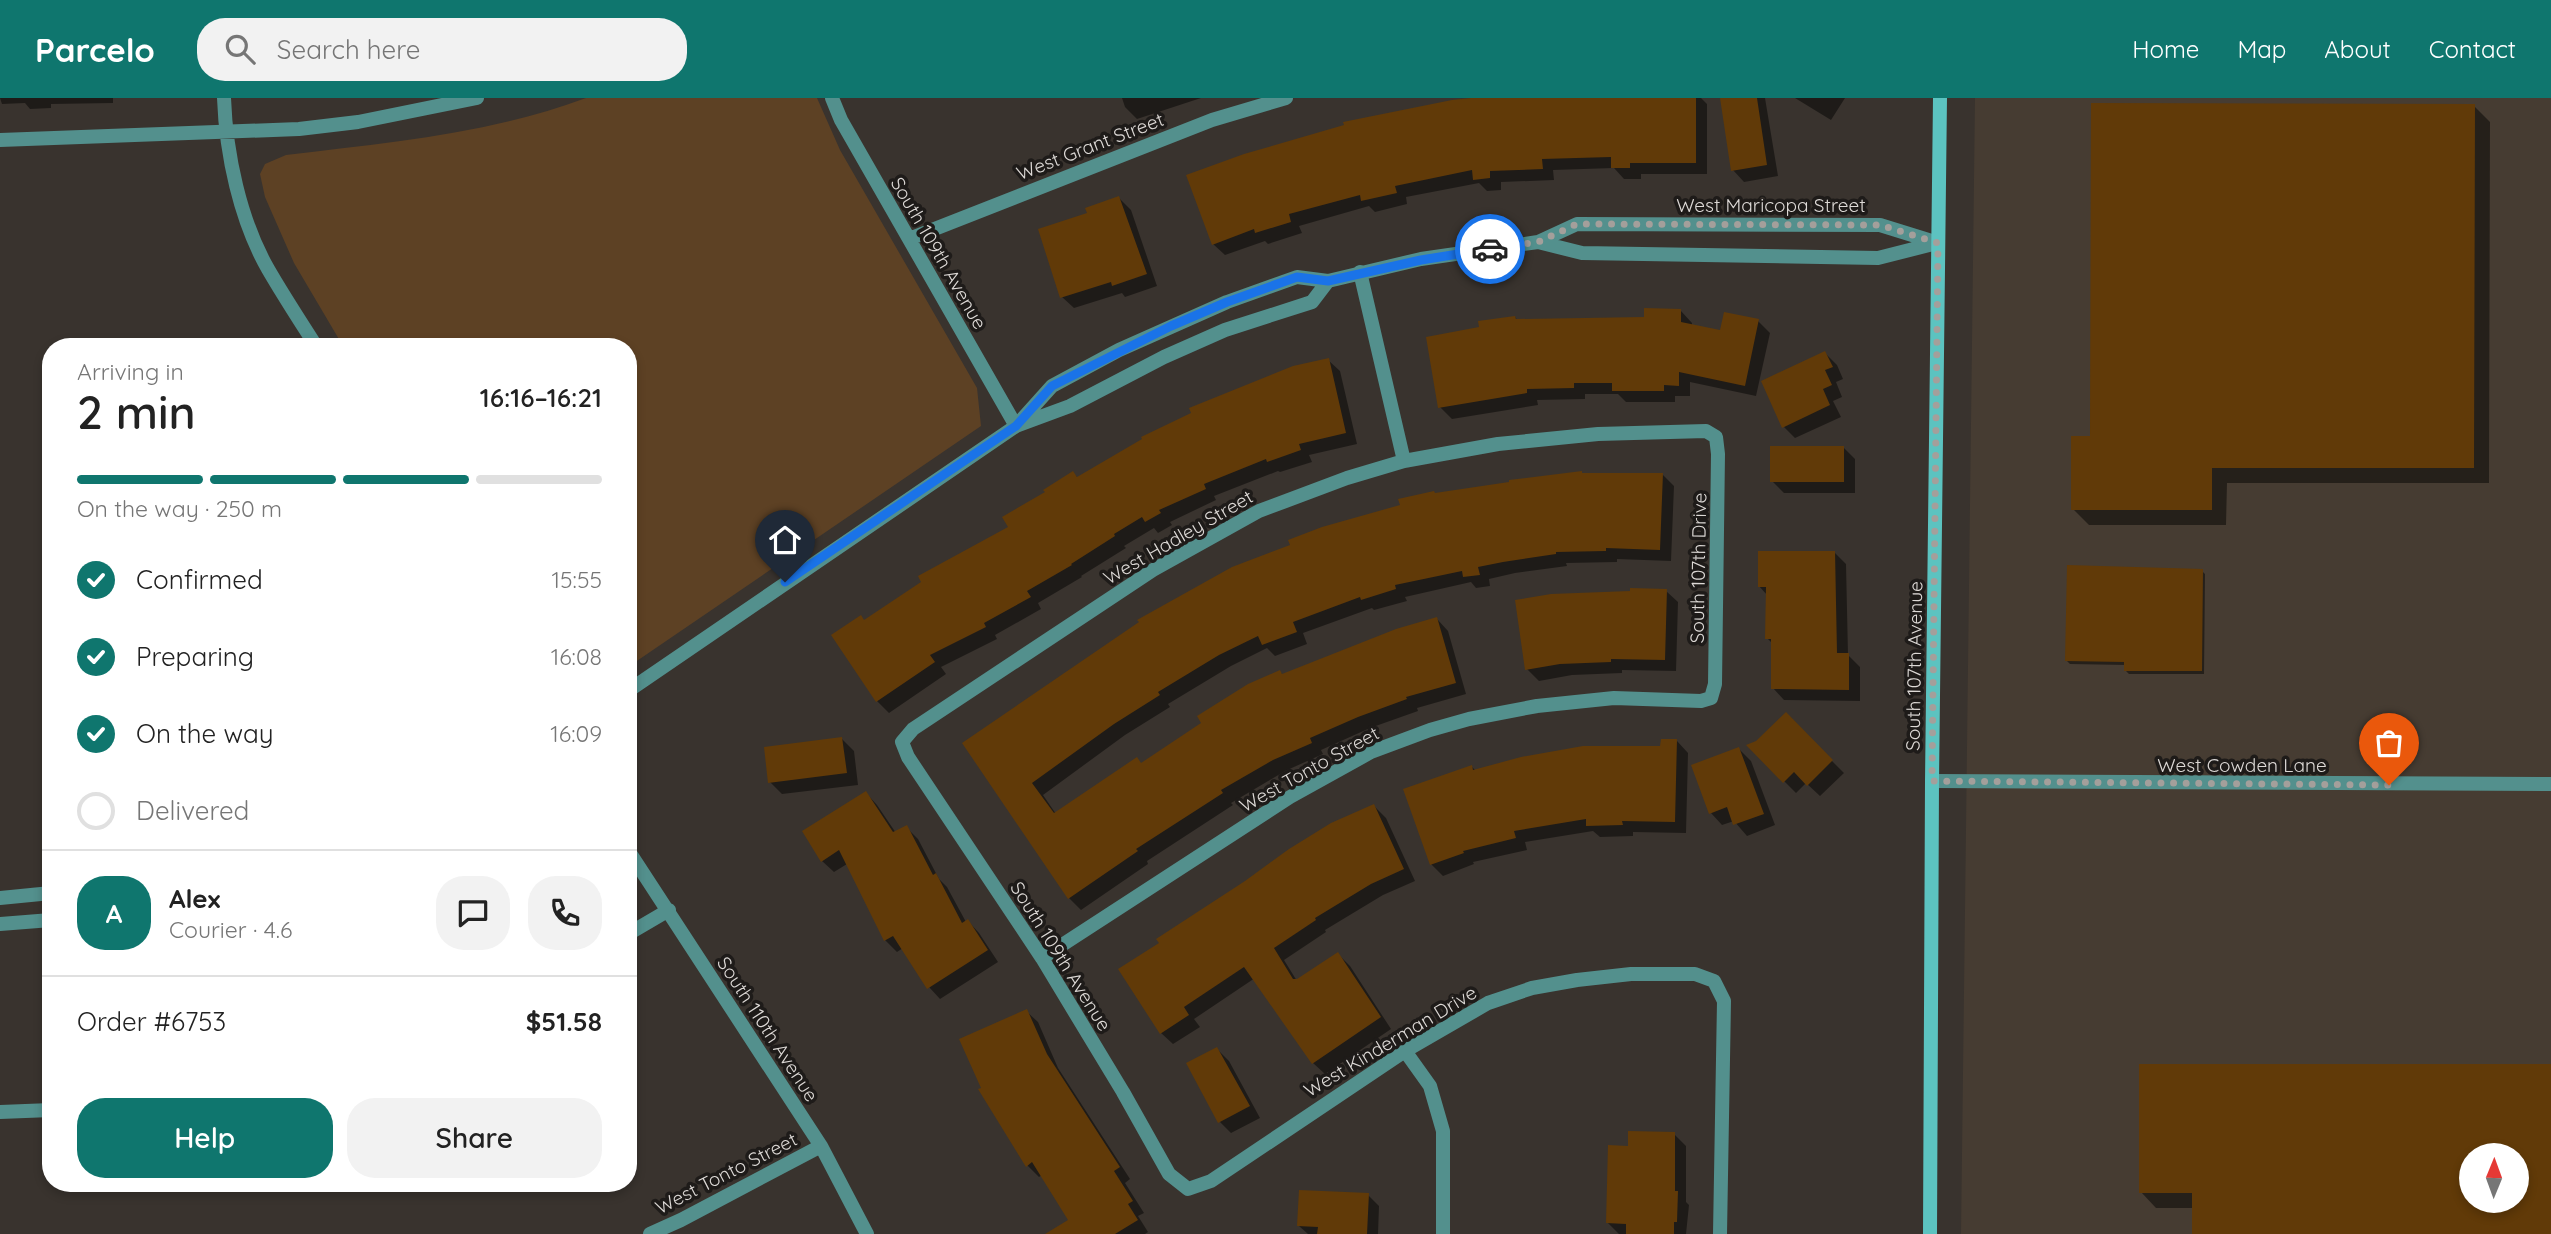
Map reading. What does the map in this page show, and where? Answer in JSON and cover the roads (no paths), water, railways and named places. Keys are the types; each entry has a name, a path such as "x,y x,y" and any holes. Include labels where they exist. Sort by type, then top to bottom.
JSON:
{"main road":[{"name":"South 107th Avenue","path":"1930,1234 1940,98"}],"street":[{"path":"224,98 225,132 233,175 250,229 266,267 311,338"},
{"path":"0,140 299,129 358,122 477,98"},
{"name":"South 109th Avenue","path":"832,98 841,120 1016,426"},
{"name":"West Grant Street","path":"909,239 1212,120 1286,98"},
{"name":"West Maricopa Street","path":"1016,426 1052,386 1171,326 1297,277 1328,281 1421,260 1538,242 1577,224 1880,225 1938,243"},
{"name":"West Maricopa Street","path":"1538,242 1583,253 1878,258 1938,243"},
{"path":"1360,272 1404,461"},
{"name":"West Maricopa Street","path":"637,685 1016,426 1070,406 1164,357 1225,330 1312,302 1328,281"},
{"name":"West Hadley Street","path":"902,742 912,729 1153,570 1259,511 1347,478 1404,461 1498,444 1598,433 1706,431 1716,437"},
{"name":"South 107th Drive","path":"1711,698 1715,684 1716,437"},
{"name":"West Tonto Street","path":"1042,958 1290,797 1371,752 1469,719 1537,706 1614,698 1700,701 1711,698"},
{"name":"South 109th Avenue","path":"902,742 908,757 1042,958 1169,1174 1188,1189"},
{"name":"West Cowden Lane","path":"1932,781 2551,784"},
{"name":"South 110th Avenue","path":"637,863 821,1146 867,1234"},
{"path":"0,898 42,894"},
{"path":"637,929 669,910"},
{"path":"0,924 42,921"},
{"name":"West Kinderman Drive","path":"1188,1189 1212,1181 1405,1051 1488,1003 1532,988 1577,980 1631,974 1695,974 1714,981 1724,1001 1720,1234"},
{"path":"1405,1051 1430,1086 1443,1131 1443,1234"},
{"path":"0,1112 42,1110"},
{"name":"West Tonto Street","path":"650,1234 821,1146"}]}
